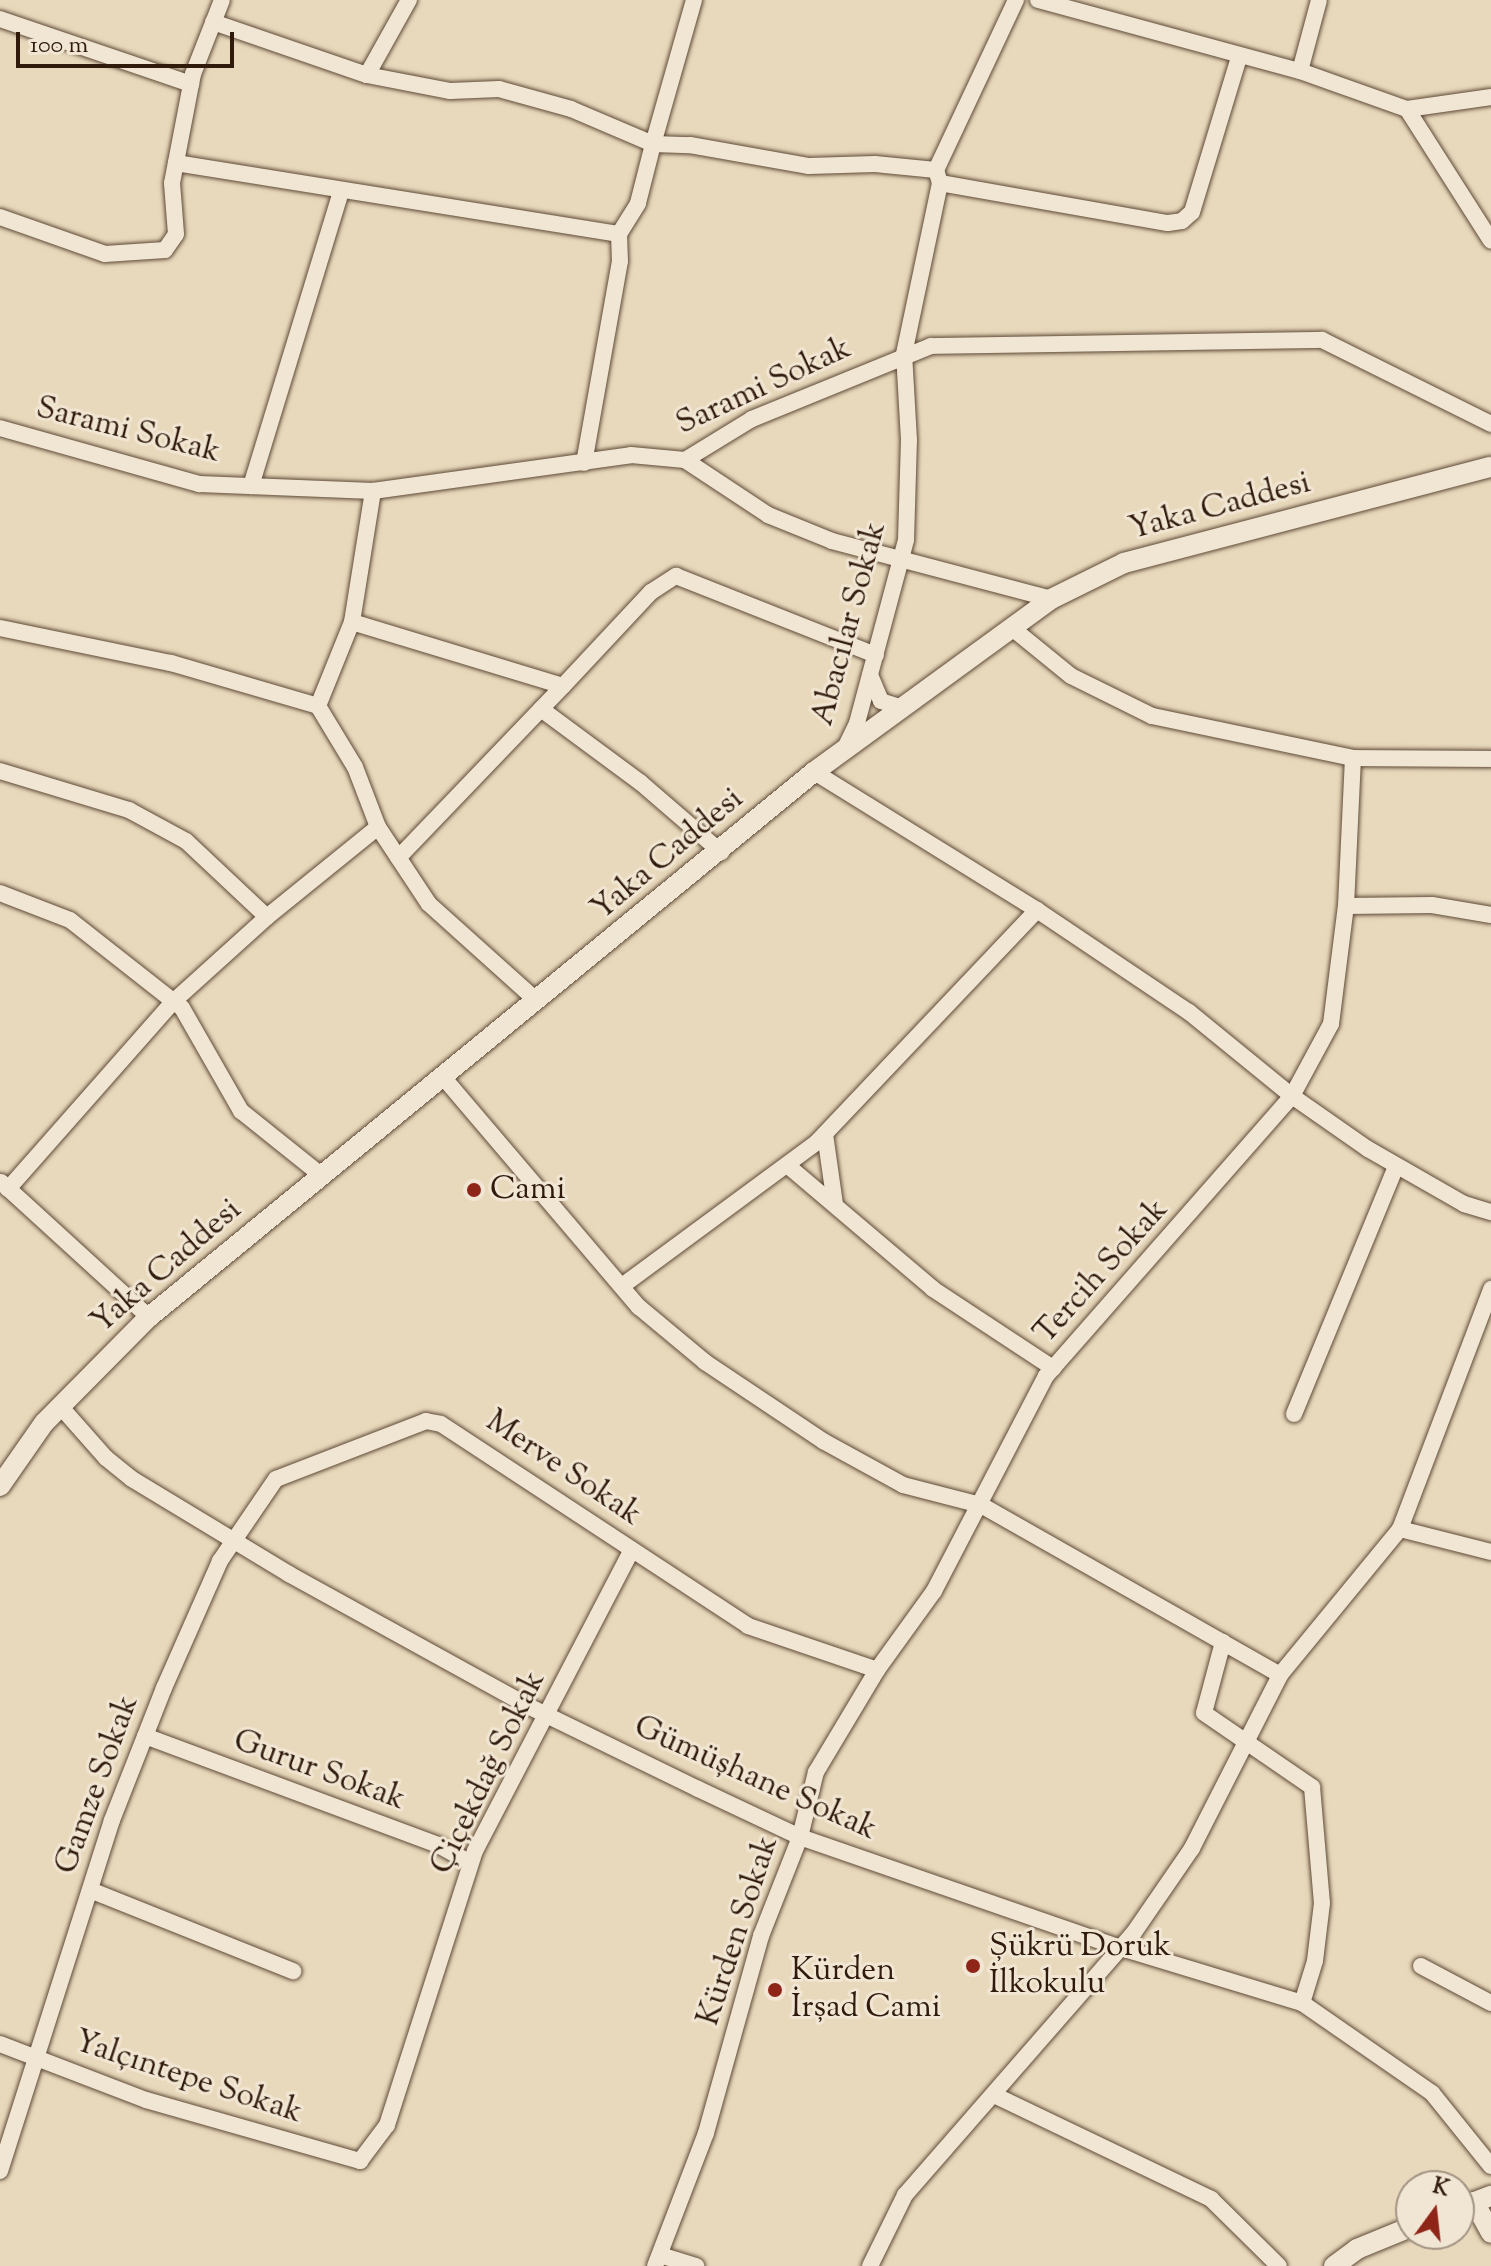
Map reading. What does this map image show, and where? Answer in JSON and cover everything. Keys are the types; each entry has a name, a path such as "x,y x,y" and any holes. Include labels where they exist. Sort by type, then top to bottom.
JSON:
{"street":[{"path":"0,217 105,254 165,250 176,234 172,183 191,84 222,0"},
{"path":"367,75 409,0"},
{"path":"584,463 620,261 619,234 638,203 694,0"},
{"name":"Abacılar Sokak","path":"840,756 857,723 900,561 909,505 904,354 938,177 1016,0"},
{"path":"1038,0 1239,57 1300,71 1407,109 1491,97"},
{"path":"1300,71 1319,0"},
{"path":"0,19 191,84"},
{"path":"213,22 367,75 450,91 499,89 571,109 653,144 690,145 809,166 938,177 1168,223 1182,221 1192,212 1239,57"},
{"path":"1407,109 1491,241"},
{"path":"176,163 341,192 619,234"},
{"path":"251,486 341,192"},
{"name":"Sarami Sokak","path":"0,428 199,484 373,491 631,455 685,460 752,419 904,354 931,346 1322,340 1491,424"},
{"path":"685,460 768,515 900,561 1051,599"},
{"name":"Yaka Caddesi","path":"0,1486 60,1406 149,1317 721,852 814,772 840,756 1051,599 1124,563 1491,467"},
{"path":"318,706 352,622 373,491"},
{"path":"398,858 651,592 676,576 876,655"},
{"path":"352,622 563,686"},
{"path":"0,628 171,663 318,706 355,767 378,827 429,904 537,1001"},
{"path":"1012,628 1071,676 1152,716 1353,758 1491,759"},
{"path":"870,675 881,701 903,708"},
{"path":"541,709 641,783 721,852"},
{"name":"Tercih Sokak","path":"981,1505 1053,1368 1292,1096 1331,1024 1346,906 1353,758"},
{"path":"0,771 129,810 186,841 267,917"},
{"path":"814,772 1037,910 1189,1012 1292,1096 1396,1167 1464,1204 1491,1212"},
{"path":"149,1317 4,1185 174,1001 267,917 378,827"},
{"path":"0,893 70,920 174,1001 241,1111 322,1176"},
{"path":"1346,906 1432,905 1491,915"},
{"path":"622,1286 825,1134 1037,910"},
{"path":"443,1077 639,1307 705,1362 823,1441 903,1485 981,1505 1280,1675"},
{"path":"825,1134 835,1204"},
{"path":"787,1165 933,1289 1053,1368"},
{"path":"1294,1414 1396,1167"},
{"path":"870,2266 905,2195 1121,1948 1192,1848 1280,1675 1400,1529 1491,1289"},
{"name":"Gümüşhane Sokak","path":"60,1406 106,1458 132,1479 380,1628 547,1715 800,1837 1121,1948 1302,2003 1432,2093 1491,2166"},
{"name":"Merve Sokak","path":"233,1539 276,1479 426,1421 461,1435 748,1626 877,1670"},
{"name":"Kürden Sokak","path":"658,2260 706,2133 761,1936 800,1837 816,1772 877,1670 934,1591 981,1505"},
{"path":"1400,1529 1491,1552"},
{"name":"Gamze Sokak","path":"0,2171 90,1890 145,1736 233,1539"},
{"name":"Çiçekdağ Sokak","path":"360,2161 387,2125 471,1863 632,1550"},
{"path":"1223,1642 1204,1713 1312,1787 1322,1903 1315,1961 1302,2003"},
{"name":"Gurur Sokak","path":"145,1736 440,1846 471,1863"},
{"path":"90,1890 293,1971"},
{"path":"1421,1966 1488,1996"},
{"name":"Yalçıntepe Sokak","path":"0,2044 146,2100 360,2161"},
{"path":"994,2095 1211,2199 1279,2266"},
{"path":"1475,2202 1491,2233"},
{"path":"1334,2266 1357,2249 1395,2234"},
{"path":"658,2260 696,2266"}],"place":[{"name":"Cami","path":"474,1190"},
{"name":"Şükrü Doruk İlkokulu","path":"973,1966"},
{"name":"Kürden İrşad Cami","path":"775,1990"}]}
